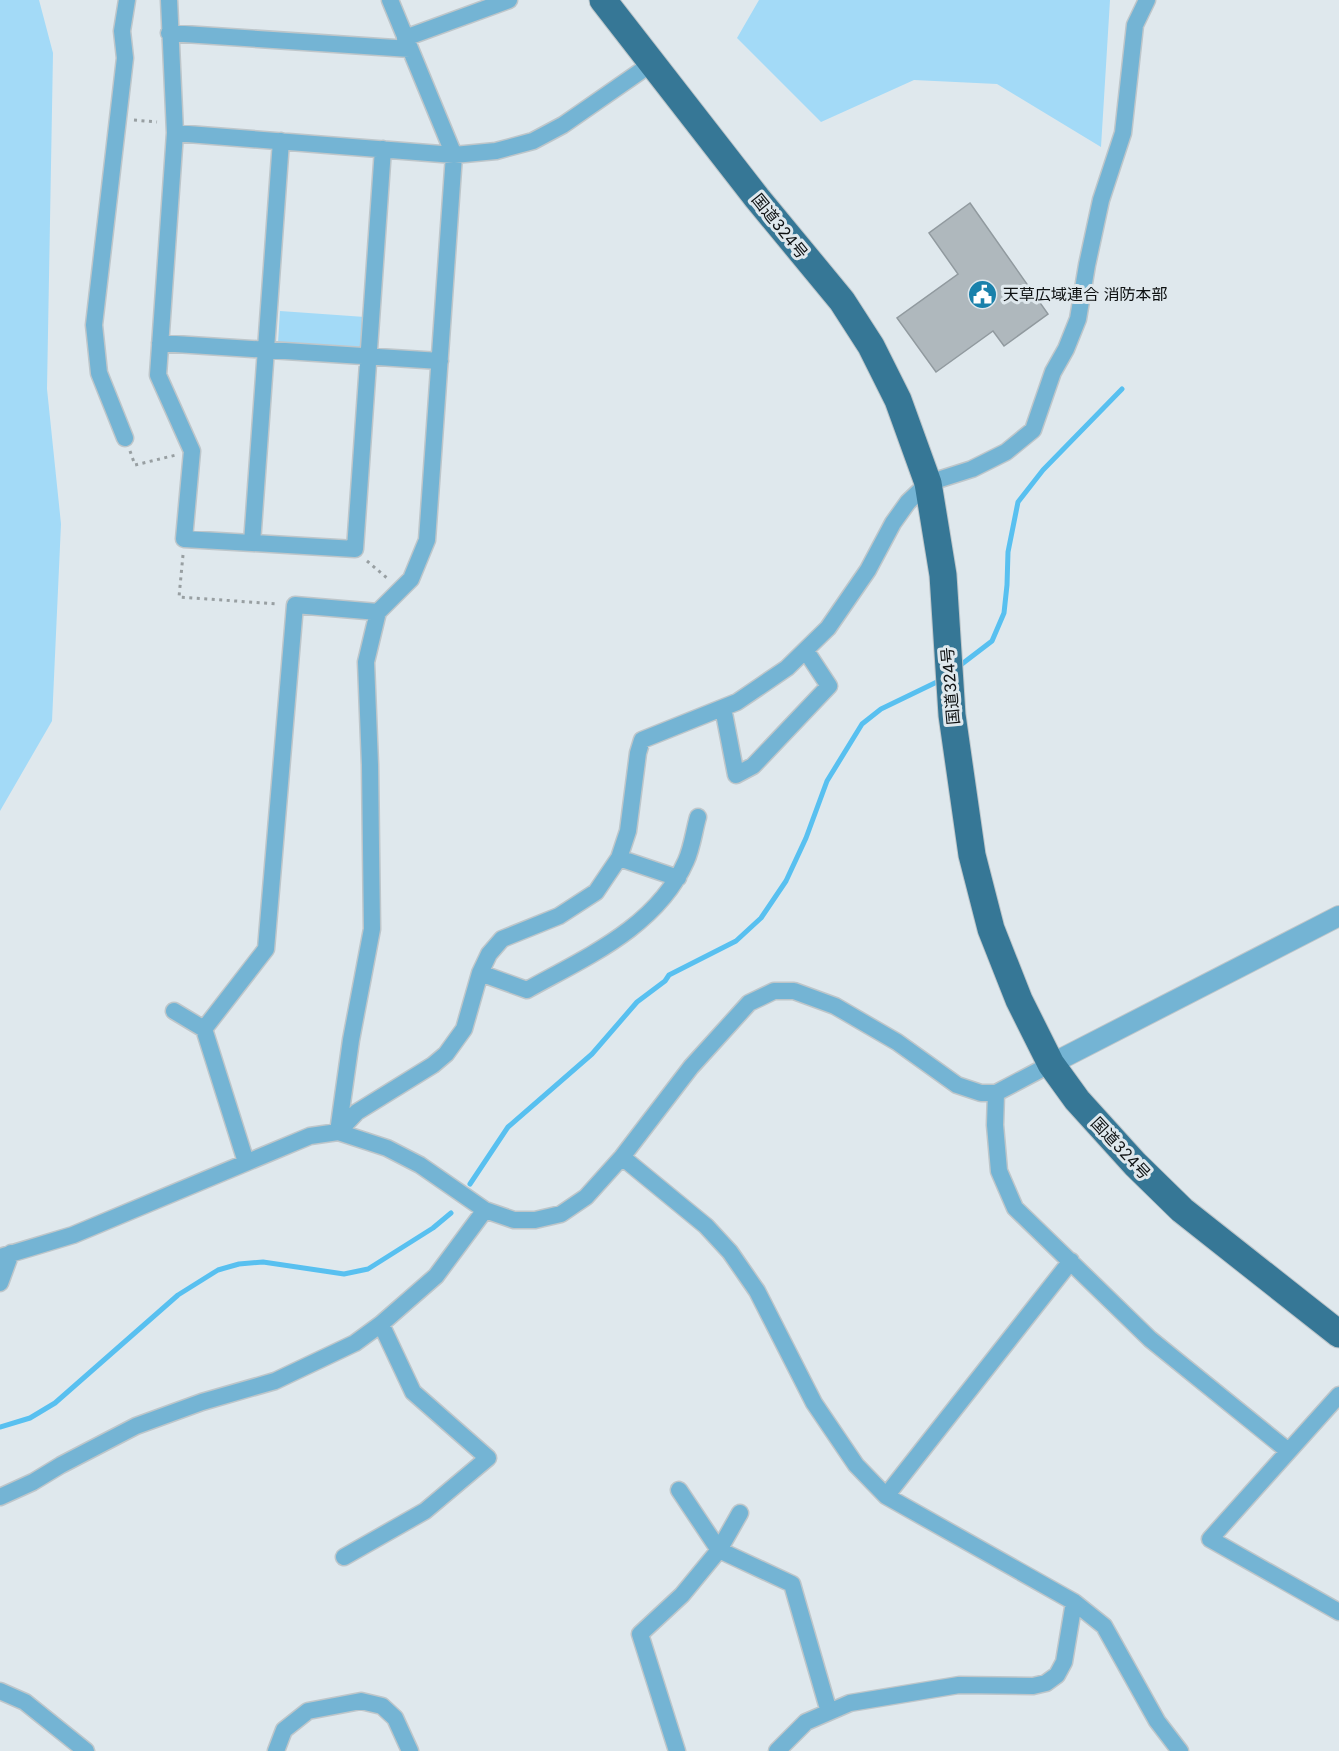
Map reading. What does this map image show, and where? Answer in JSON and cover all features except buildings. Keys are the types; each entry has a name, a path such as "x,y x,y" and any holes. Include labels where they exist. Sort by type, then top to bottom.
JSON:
{"highway":[{"name":"国道324号","path":"603,0 651,64 848,310 871,346 898,400 928,483 943,575 952,715 972,855 991,929 1018,1000 1051,1065 1077,1100 1135,1164 1182,1210 1339,1334"}],"street":[{"path":"125,438 99,373 94,325 125,58 122,31 127,0"},
{"path":"169,0 174,128 158,375 192,451 184,539 355,549 383,149"},
{"path":"338,1132 351,1040 372,929 366,662 378,612 411,579 427,540 454,155 390,0"},
{"path":"169,33 408,43 509,0"},
{"path":"338,1132 357,1112 433,1065 446,1054 464,1029 480,973 489,954 502,939 559,916 596,892 619,858 628,831 638,753 642,740 737,702 787,668 828,628 868,570 893,523 908,502 928,483 972,469 1006,452 1033,430 1053,372 1066,349 1078,319 1101,200 1123,133 1136,25 1147,0"},
{"path":"174,128 281,141 454,155 496,151 533,141 563,125 651,64"},
{"path":"252,543 281,141"},
{"path":"160,343 440,361"},
{"path":"204,1029 266,948 295,605 378,612"},
{"path":"723,708 736,775 753,766 829,686 806,651"},
{"path":"480,973 527,990 621,937 650,914 678,878 687,859 698,817"},
{"path":"619,858 678,878"},
{"path":"0,1283 6,1255 73,1235 310,1136 338,1132 387,1148 420,1165 485,1210 514,1220 535,1220 561,1214 586,1197 622,1157 691,1066 749,1003 774,991 794,991 835,1006 897,1042 957,1085 981,1093 996,1093 1339,916"},
{"path":"174,1011 204,1029 246,1162"},
{"path":"996,1093 995,1125 999,1171 1015,1208 1150,1339 1287,1450"},
{"path":"622,1157 706,1226 730,1252 757,1291 814,1403 856,1465 886,1496 1074,1602 1104,1626 1157,1721 1180,1751"},
{"path":"0,1497 33,1482 136,1426 202,1402 275,1381 356,1343 436,1276 485,1210"},
{"path":"886,1496 1071,1261"},
{"path":"344,1557 425,1511 488,1458 413,1392 381,1324"},
{"path":"1339,1395 1287,1450 1210,1539 1339,1612"},
{"path":"679,1490 719,1550 792,1584 829,1712"},
{"path":"677,1751 640,1635 682,1595 719,1550 740,1514"},
{"path":"777,1751 806,1722 850,1703 959,1685 1033,1686 1046,1683 1057,1675 1064,1662 1074,1602"},
{"path":"0,1691 25,1702 86,1751"},
{"path":"276,1751 284,1730 308,1711 361,1701 382,1706 395,1718 410,1751"}],"path":[{"path":"117,119 174,128"},
{"path":"135,465 192,451"},
{"path":"184,539 179,597 295,605"},
{"path":"355,549 400,590"}],"shaded area":[{"path":"0,0 39,0 53,53 47,389 61,524 52,721 0,811"},
{"path":"759,0 1110,0 1101,147 997,84 914,80 821,122 737,38"},
{"path":"280,311 365,317 363,349 278,343"}],"waterway":[{"path":"958,667 992,641 1004,613 1008,552 1018,502 1043,470 1122,389"},
{"path":"470,1184 508,1127 592,1054 637,1002 665,981 669,975 736,941 761,918 786,881 806,838 827,781 862,724 881,709 941,680"},
{"path":"0,1427 30,1418 55,1403 178,1295 218,1270 239,1264 263,1262 344,1274 368,1269 433,1228 451,1213"}],"place":[{"name":"天草広域連合 消防本部","path":"982,294"}]}
